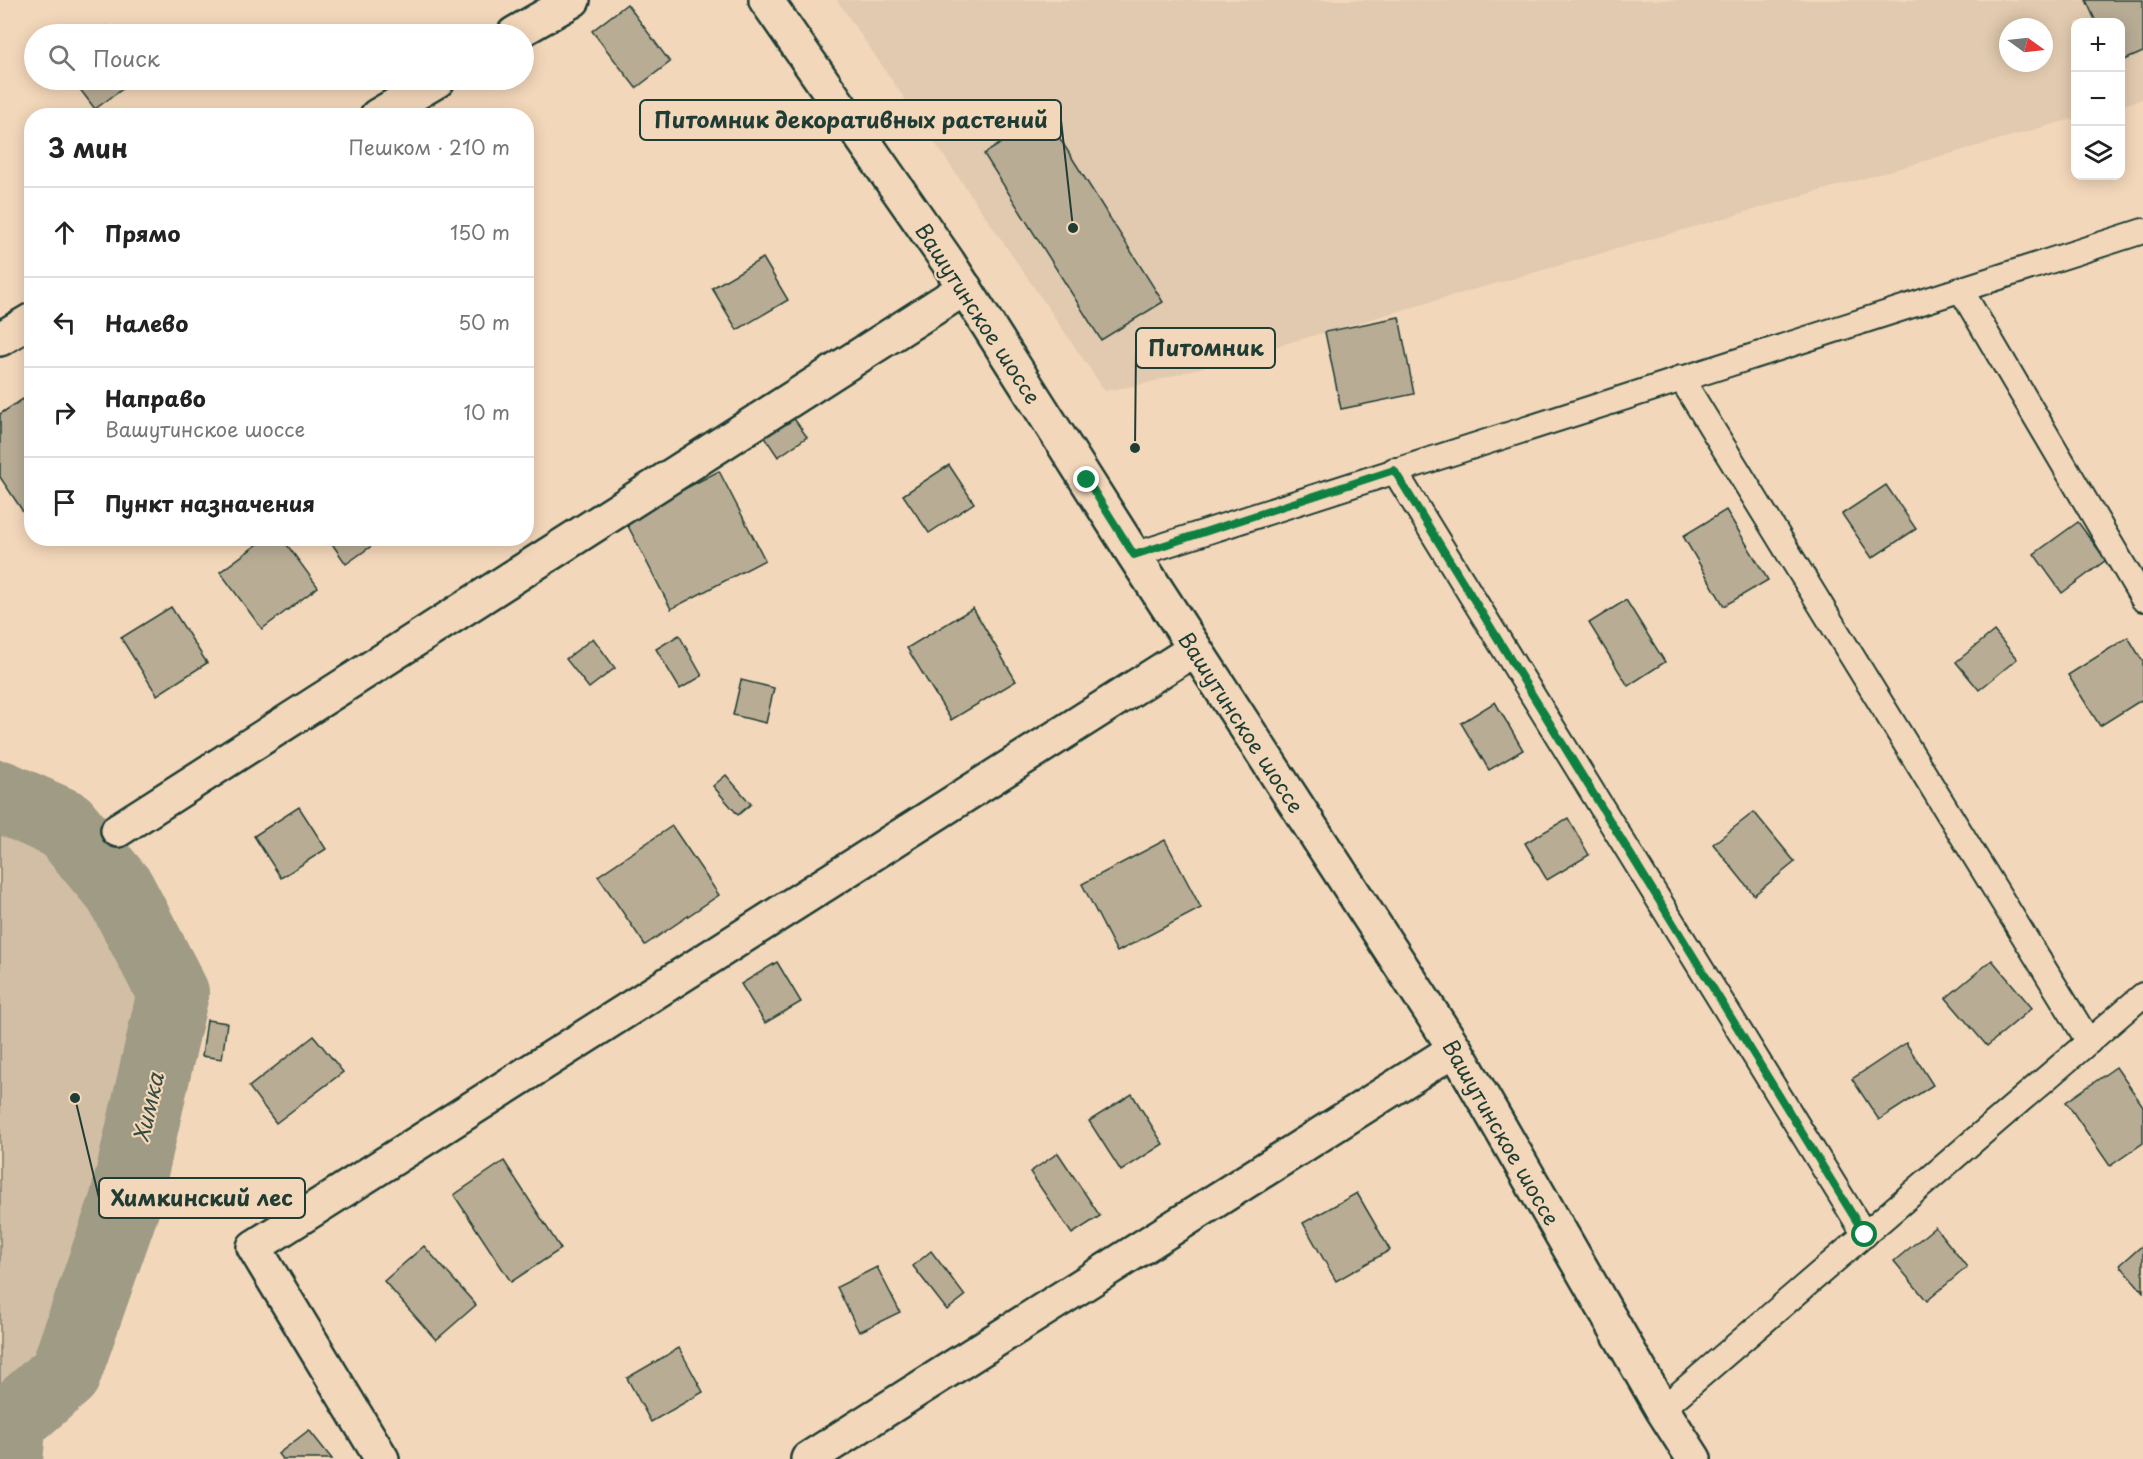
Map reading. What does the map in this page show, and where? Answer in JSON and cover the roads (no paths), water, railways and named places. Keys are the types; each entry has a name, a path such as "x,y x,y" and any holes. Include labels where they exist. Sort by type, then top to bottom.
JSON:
{"street":[{"path":"531,24 573,0"},
{"name":"Вашутинское шоссе","path":"766,0 965,288 1134,555 1455,1049 1662,1409 1694,1459"},
{"path":"391,108 421,90"},
{"path":"118,830 965,288"},
{"path":"0,339 24,325"},
{"path":"382,1459 254,1246 1195,649"},
{"path":"808,1459 1455,1049"}],"lane":[{"path":"1134,555 2143,231"},
{"path":"1960,290 2143,599"},
{"path":"1681,378 2089,1042"},
{"path":"1394,470 1865,1235"},
{"path":"1662,1409 2143,995"}],"waterway":[{"name":"Химка","path":"0,796 65,825 120,891 173,993 125,1203 65,1374 11,1421 7,1459"}],"place":[{"name":"Питомник декоративных растений","path":"1073,228"},
{"name":"Питомник","path":"1135,448"},
{"name":"Химкинский лес","path":"75,1098"}]}
